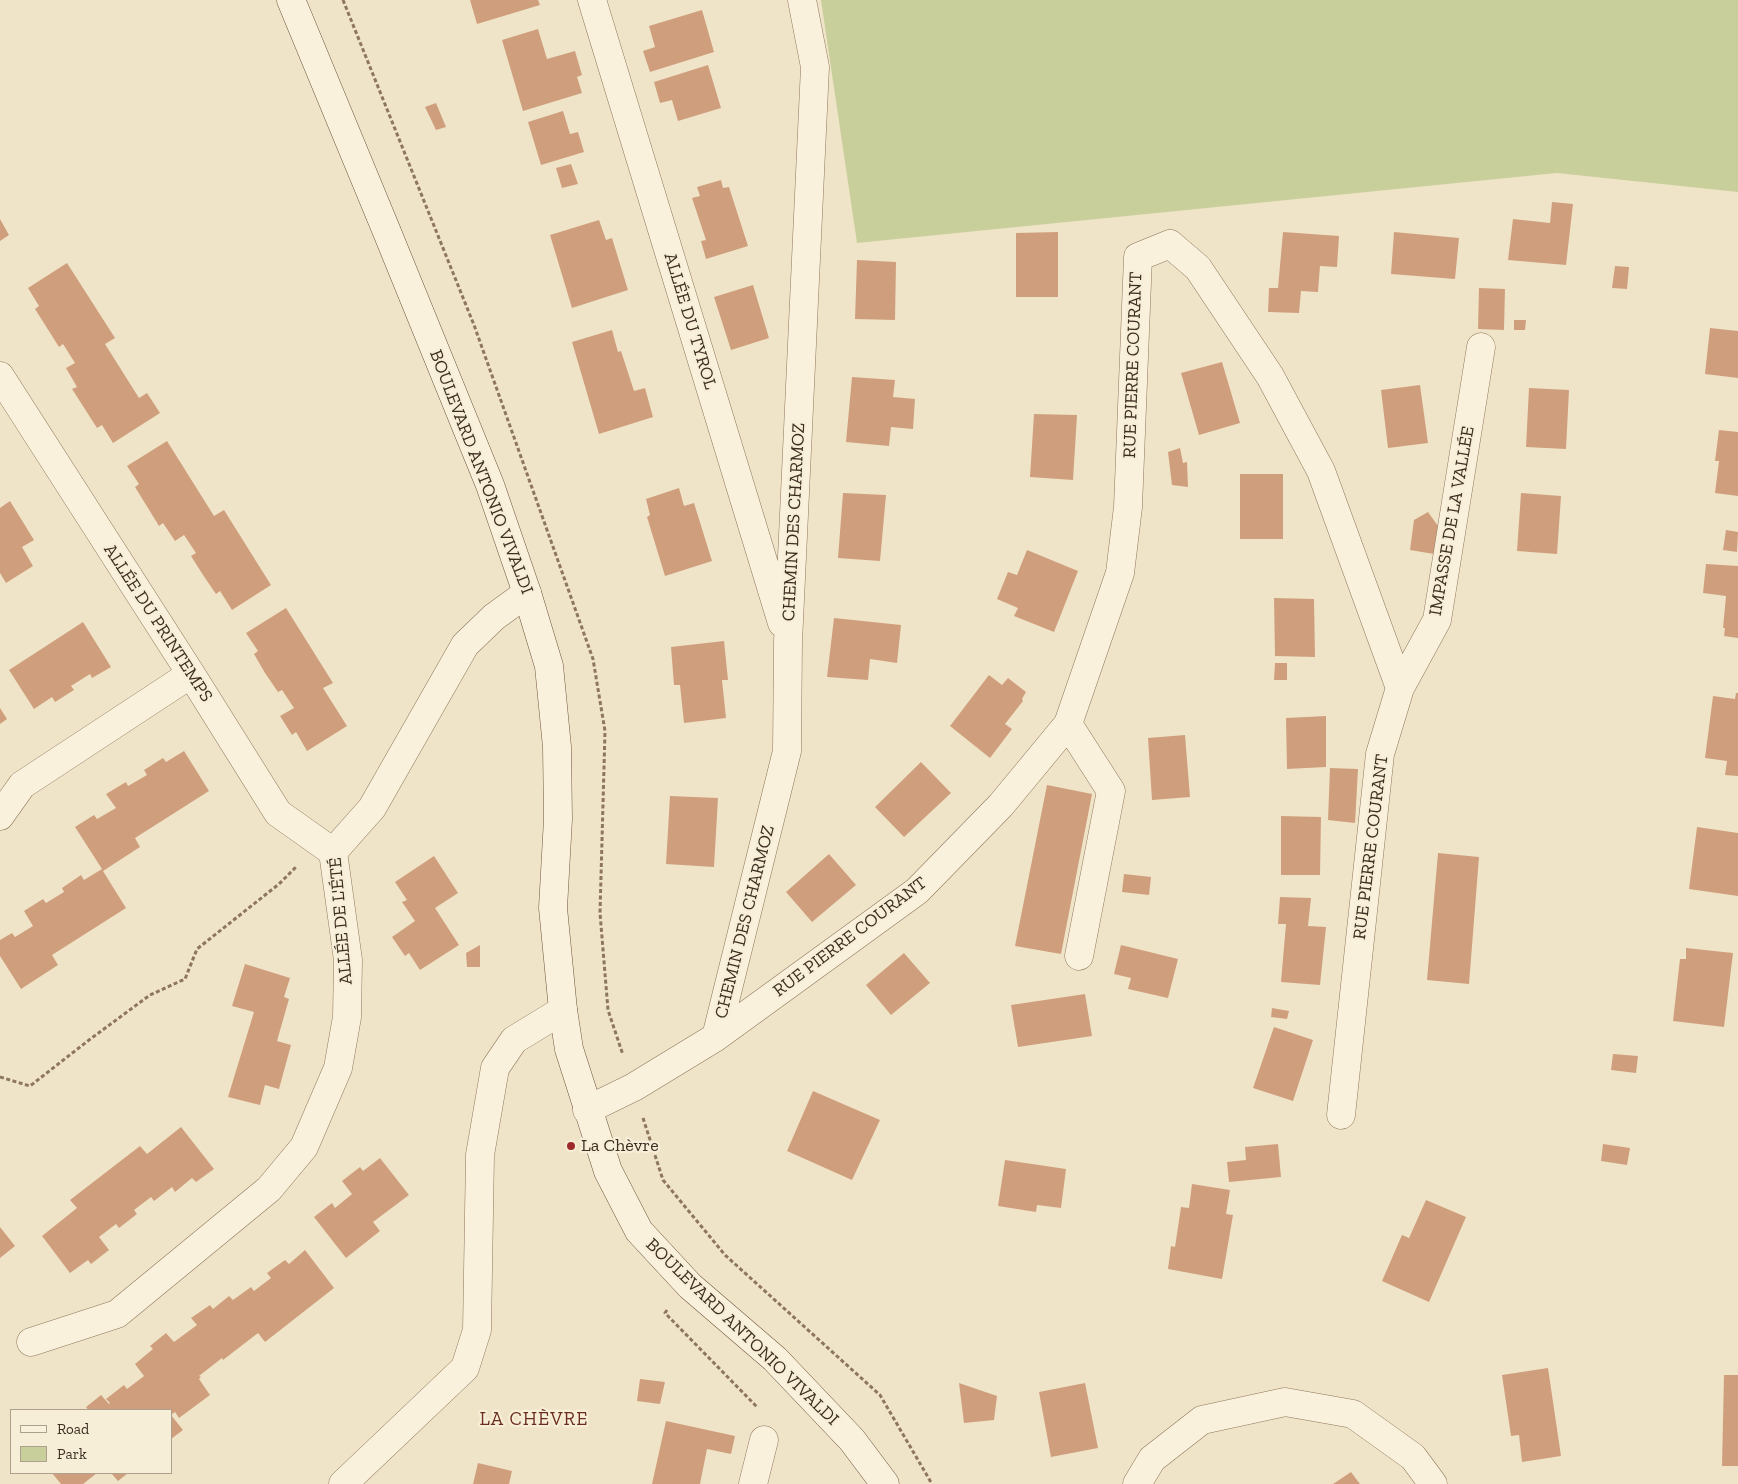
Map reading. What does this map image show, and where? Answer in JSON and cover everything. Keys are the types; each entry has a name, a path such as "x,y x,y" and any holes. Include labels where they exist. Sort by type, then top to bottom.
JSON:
{"street":[{"name":"BOULEVARD ANTONIO VIVALDI","path":"291,0 384,222 486,476 527,593 549,666 557,746 558,820 553,908 563,1010 569,1049 608,1171 639,1231 690,1286 775,1359 852,1440 885,1484"},
{"name":"ALLÉE DU TYROL","path":"592,0 788,642"},
{"name":"CHEMIN DES CHARMOZ","path":"716,1037 787,751 788,642 815,67 802,0"},
{"name":"RUE PIERRE COURANT","path":"587,1110 634,1087 716,1037 916,891 1001,805 1068,724 1120,573 1128,507 1138,257 1170,244 1198,268 1259,359 1321,471 1400,688 1380,754 1341,1115"},
{"name":"IMPASSE DE LA VALLÉE","path":"1400,688 1437,620 1481,347"},
{"name":"ALLÉE DU PRINTEMPS","path":"0,376 278,813 327,848"},
{"name":"ALLÉE DE L'ÉTÉ","path":"31,1342 117,1314 269,1188 304,1147 338,1068 347,1017 348,960 327,848 372,808 465,645 494,616 527,593"},
{"path":"0,816 22,784 191,674"},
{"path":"1068,724 1112,791 1079,956"},
{"path":"343,1484 465,1368 477,1330 480,1155 495,1068 514,1040 563,1010"},
{"path":"1137,1484 1152,1459 1202,1420 1285,1402 1353,1414 1413,1457 1433,1484"},
{"path":"753,1484 764,1440"}],"path":[{"path":"343,0 474,325 594,660 605,731 600,913 608,1010 663,1180 725,1255 880,1395 932,1484"},
{"path":"0,1077 30,1086 150,995 184,979 198,950 279,884 327,848"},
{"path":"690,1286 665,1313 764,1414 764,1440"}],"green space":[{"path":"821,0 1738,0 1738,192 1557,173 857,243"}],"building":[{"path":"470,0 538,0 540,5 477,24"},
{"path":"702,10 714,52 650,72 643,51 655,47 649,26"},
{"path":"538,29 547,59 575,51 582,75 577,77 582,93 523,111 502,40"},
{"path":"708,65 721,108 678,121 672,100 660,103 654,82"},
{"path":"436,103 446,127 436,130 425,107"},
{"path":"563,111 570,134 578,132 584,152 541,165 528,122"},
{"path":"571,164 578,184 562,188 556,168"},
{"path":"721,180 723,188 729,187 748,246 706,259 701,241 706,240 692,198 700,196 697,187"},
{"path":"1552,202 1573,204 1566,265 1508,260 1513,219 1550,223"},
{"path":"0,219 9,235 0,241"},
{"path":"599,220 606,240 612,238 628,290 572,308 550,235"},
{"path":"1058,232 1058,297 1016,297 1016,233"},
{"path":"1283,232 1339,236 1337,267 1320,266 1318,292 1301,291 1299,313 1268,312 1269,288 1278,288"},
{"path":"1394,232 1459,238 1455,279 1391,274"},
{"path":"857,260 896,262 895,320 855,319"},
{"path":"67,263 115,338 105,344 139,398 147,393 160,413 113,443 102,425 97,428 72,389 77,387 66,368 75,363 63,344 59,347 35,309 39,306 28,288"},
{"path":"1615,266 1629,267 1627,289 1612,288"},
{"path":"753,285 769,338 731,350 714,297"},
{"path":"1479,288 1505,289 1504,330 1478,329"},
{"path":"1514,320 1526,320 1525,330 1514,330"},
{"path":"1710,328 1738,331 1738,378 1705,374"},
{"path":"612,330 618,352 621,351 634,391 645,388 653,417 599,434 572,342"},
{"path":"1222,362 1240,423 1199,435 1181,373"},
{"path":"852,377 895,380 893,397 915,399 913,429 891,427 889,446 846,442"},
{"path":"1420,385 1428,443 1388,448 1381,390"},
{"path":"1529,388 1569,390 1566,449 1526,447"},
{"path":"1034,414 1077,415 1073,480 1030,477"},
{"path":"1719,430 1738,432 1738,496 1715,493 1719,461 1715,461"},
{"path":"167,441 214,516 224,510 271,585 232,610 220,591 216,594 203,575 191,556 196,553 184,535 175,541 163,523 159,526 135,487 139,484 127,466"},
{"path":"1180,448 1183,463 1187,462 1188,487 1172,485 1168,452"},
{"path":"1240,474 1283,474 1283,539 1240,539"},
{"path":"679,488 684,506 694,503 712,561 665,576 647,517 650,515 646,499"},
{"path":"843,493 886,495 880,561 838,558"},
{"path":"1521,493 1561,496 1557,554 1517,551"},
{"path":"10,501 34,540 22,547 33,566 6,583 0,573 0,508"},
{"path":"1428,512 1438,526 1434,554 1410,550 1414,520"},
{"path":"1726,530 1738,532 1737,552 1723,550"},
{"path":"1027,550 1078,571 1054,632 1014,616 1018,608 997,599 1008,572 1017,575"},
{"path":"1706,564 1738,566 1738,638 1724,636 1726,596 1703,593"},
{"path":"1274,598 1314,599 1315,657 1275,656"},
{"path":"286,608 333,683 323,688 347,726 307,751 296,732 292,735 280,716 294,708 282,690 278,692 265,673 254,654 258,651 246,633"},
{"path":"834,618 901,625 897,663 870,659 868,680 827,677"},
{"path":"83,622 111,667 92,678 90,674 71,686 74,690 55,702 52,697 34,709 9,670"},
{"path":"724,641 728,680 722,680 726,718 684,723 680,685 674,685 671,647"},
{"path":"1275,663 1287,663 1287,680 1274,680"},
{"path":"989,675 1002,685 1008,678 1026,692 1022,699 1023,701 1005,724 1012,729 990,758 950,726"},
{"path":"1736,693 1738,693 1738,776 1725,775 1727,761 1705,758 1713,696 1735,699"},
{"path":"0,708 7,719 0,724"},
{"path":"1326,716 1326,767 1287,769 1286,718"},
{"path":"1185,735 1190,797 1152,800 1148,738"},
{"path":"184,751 209,791 135,838 140,847 103,871 126,908 52,955 58,965 21,989 0,956 0,940 12,933 15,937 33,926 24,911 43,899 46,903 64,892 62,888 81,875 84,880 102,869 75,827 94,815 97,819 116,808 106,794 126,782 128,786 147,775 144,770 163,758 166,762"},
{"path":"921,762 951,793 904,837 875,807"},
{"path":"1330,768 1358,769 1355,823 1328,820"},
{"path":"1047,785 1092,794 1061,954 1015,946"},
{"path":"670,796 718,798 714,867 666,864"},
{"path":"1281,816 1321,817 1320,875 1281,875"},
{"path":"1697,827 1738,833 1738,896 1689,889"},
{"path":"1438,853 1479,857 1469,984 1427,980"},
{"path":"829,854 856,885 812,922 786,892"},
{"path":"434,856 458,893 435,908 459,945 420,970 409,953 405,956 392,937 415,921 402,902 407,900 395,882"},
{"path":"1124,874 1151,877 1149,895 1122,892"},
{"path":"1280,897 1311,898 1308,926 1326,927 1320,985 1281,982 1286,924 1278,924"},
{"path":"480,945 480,967 467,967 466,953"},
{"path":"1121,945 1178,959 1168,998 1128,989 1131,978 1114,974"},
{"path":"1686,948 1733,953 1724,1027 1673,1021 1680,959 1686,959"},
{"path":"904,953 930,983 891,1015 866,985"},
{"path":"245,964 290,978 284,997 289,999 277,1041 291,1045 279,1089 265,1085 260,1105 228,1097 254,1012 232,1006"},
{"path":"1085,994 1092,1036 1018,1047 1011,1005"},
{"path":"1272,1008 1289,1011 1287,1019 1271,1017"},
{"path":"1274,1027 1313,1040 1293,1101 1253,1088"},
{"path":"1613,1054 1638,1056 1636,1073 1611,1070"},
{"path":"813,1091 880,1120 852,1180 787,1151"},
{"path":"181,1127 214,1169 196,1182 192,1178 175,1192 172,1187 154,1201 151,1197 134,1210 137,1214 119,1228 116,1224 99,1237 109,1250 91,1264 88,1260 70,1273 42,1236 77,1208 70,1200 140,1146 147,1154"},
{"path":"1278,1144 1281,1177 1229,1182 1227,1162 1246,1160 1245,1147"},
{"path":"1603,1144 1630,1148 1627,1165 1601,1161"},
{"path":"380,1158 409,1195 373,1222 380,1231 346,1258 314,1217 332,1203 335,1208 352,1194 342,1181 360,1167 363,1171"},
{"path":"1005,1160 1066,1169 1061,1208 1037,1205 1036,1212 998,1206"},
{"path":"1192,1184 1230,1190 1226,1214 1233,1215 1222,1279 1168,1269 1171,1246 1175,1247 1181,1207 1189,1208"},
{"path":"1426,1200 1466,1217 1429,1302 1382,1281 1402,1235 1409,1238"},
{"path":"0,1227 15,1246 0,1258"},
{"path":"305,1250 334,1288 265,1342 258,1333 199,1376 201,1377 199,1379 210,1395 179,1418 175,1412 172,1414 172,1409 87,1409 86,1407 101,1395 109,1404 106,1399 124,1385 127,1389 144,1376 135,1364 153,1349 150,1346 166,1333 174,1342 197,1325 191,1318 210,1305 213,1309 229,1296 233,1300 251,1287 254,1291 271,1278 267,1273 285,1260 289,1264"},
{"path":"1548,1368 1561,1456 1522,1462 1519,1435 1511,1436 1502,1375"},
{"path":"1724,1375 1738,1375 1738,1466 1722,1466"},
{"path":"640,1379 665,1382 660,1404 637,1401"},
{"path":"959,1383 997,1396 994,1420 964,1423"},
{"path":"1085,1383 1098,1448 1051,1457 1039,1392"},
{"path":"172,1416 183,1430 172,1438"},
{"path":"666,1421 735,1436 731,1454 707,1449 700,1484 652,1484"},
{"path":"478,1463 512,1471 509,1484 473,1484"},
{"path":"1351,1472 1360,1484 1333,1484"},
{"path":"53,1474 96,1474 83,1484 61,1484"},
{"path":"112,1474 127,1474 118,1481"}],"place":[{"name":"La Chèvre","path":"571,1146"}],"district":[{"name":"LA CHÈVRE","path":"534,1420"}]}
